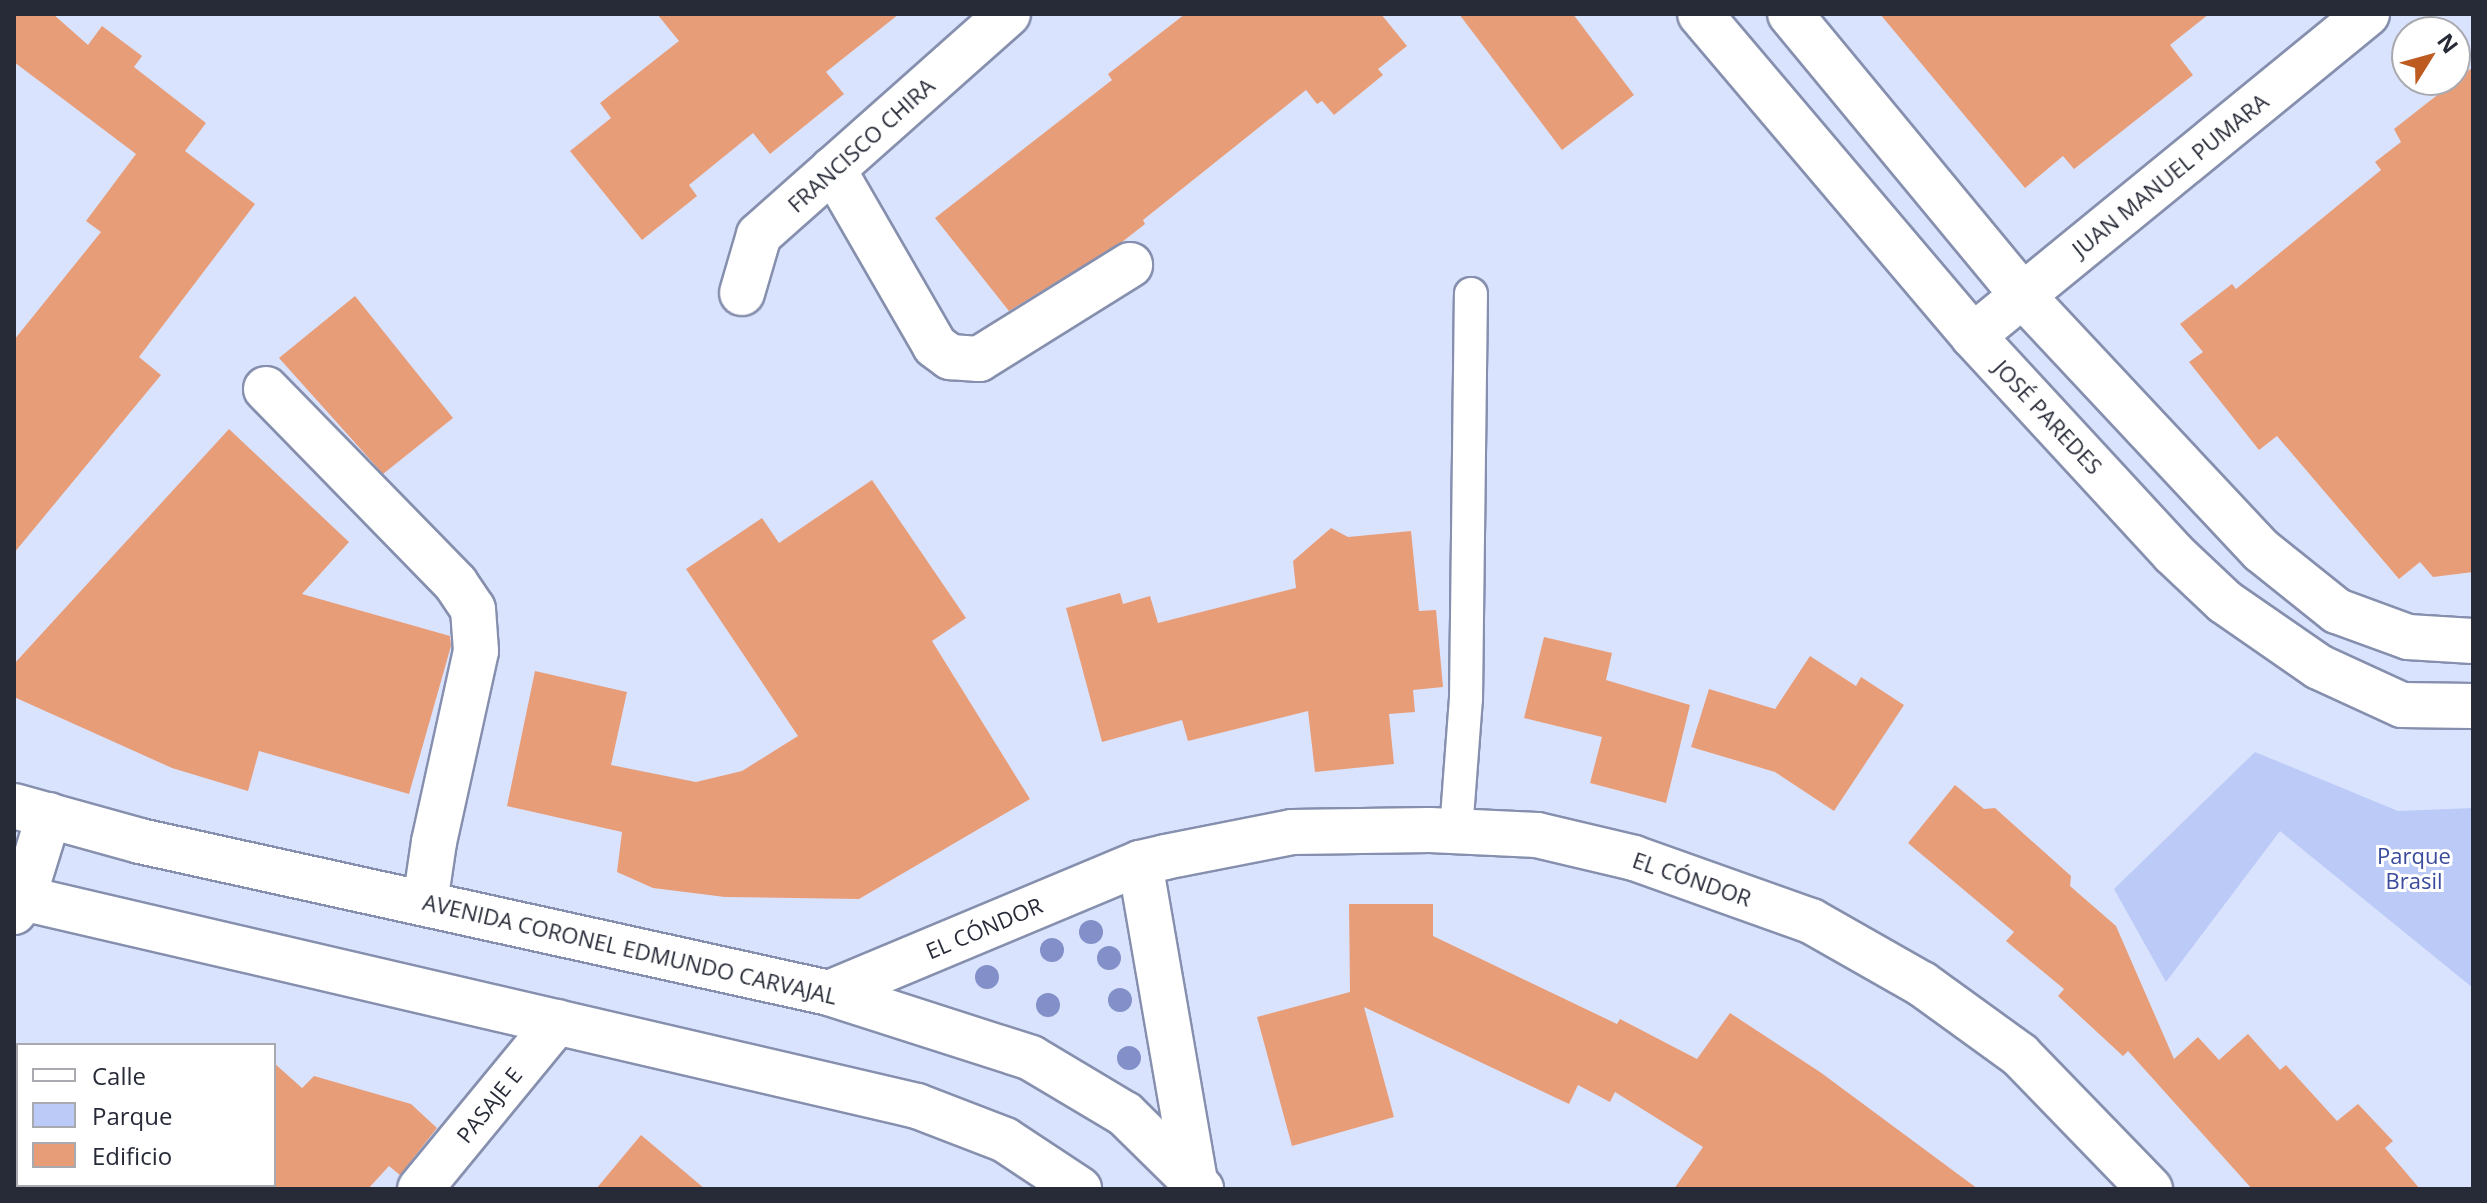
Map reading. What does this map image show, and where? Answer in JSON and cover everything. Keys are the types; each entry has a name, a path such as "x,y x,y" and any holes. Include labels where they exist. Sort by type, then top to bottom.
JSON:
{"street":[{"name":"FRANCISCO CHIRA","path":"742,293 759,235 1008,14"},
{"name":"JOSÉ PAREDES","path":"1700,14 1973,336 2173,553 2225,602 2319,667 2402,705 2473,706"},
{"path":"1790,14 2023,296 2262,551 2337,611 2408,637 2473,641"},
{"name":"JUAN MANUEL PUMARA","path":"1973,336 2367,14"},
{"path":"833,169 935,346 950,357 979,359 1130,265"},
{"path":"266,389 456,584 473,609 476,651 434,842 425,903"},
{"path":"32,810 17,903 557,1022 917,1106 1005,1140 1079,1189"},
{"name":"AVENIDA CORONEL EDMUNDO CARVAJAL","path":"32,810 140,841 829,993 1031,1058 1125,1114 1196,1186"},
{"name":"EL CÓNDOR","path":"829,993 1140,863 1292,832 1456,831 1537,835 1634,858 1811,921 1922,984 2020,1055 2150,1189"},
{"path":"1140,863 1196,1186"},
{"name":"PASAJE E","path":"420,1189 557,1022"}],"lane":[{"path":"1456,831 1466,699 1471,294"}],"green space":[{"name":"Parque Brasil","path":"2255,752 2398,811 2473,808 2473,988 2280,831 2166,982 2114,889"}],"building":[{"path":"14,14 53,14 88,45 102,26 142,56 134,67 206,123 185,151 255,204 139,357 161,375 14,553 14,340 101,232 86,221 136,154 14,62"},
{"path":"657,14 899,14 826,72 844,94 770,154 753,133 689,185 697,196 642,240 570,151 611,118 600,103 679,41"},
{"path":"1185,14 1381,14 1407,46 1378,69 1383,75 1334,115 1322,101 1317,104 1306,90 1143,220 1145,224 1122,242 1009,311 935,218 1112,80 1108,74"},
{"path":"1459,14 1573,14 1634,95 1562,150"},
{"path":"1880,14 2209,14 2170,45 2193,75 2074,169 2063,156 2025,188"},
{"path":"2473,67 2473,572 2433,577 2420,562 2399,579 2277,436 2259,450 2189,362 2203,352 2180,324 2232,284 2236,289 2381,170 2375,162 2401,142 2394,129 2436,96 2471,96"},
{"path":"355,296 453,418 383,474 279,358"},
{"path":"229,429 349,542 302,594 450,636 451,646 409,794 259,751 248,791 172,768 14,697 14,664"},
{"path":"872,480 966,618 932,641 1030,799 859,899 725,897 653,888 617,872 622,832 507,806 535,671 627,692 611,765 696,782 742,771 798,736 686,569 762,518 779,543"},
{"path":"1331,528 1348,537 1411,531 1419,611 1436,610 1443,687 1413,690 1415,712 1389,714 1394,764 1315,772 1308,711 1188,741 1182,720 1102,742 1066,608 1120,593 1123,604 1150,596 1158,623 1296,588 1293,561"},
{"path":"1544,637 1612,653 1606,680 1690,705 1666,803 1590,783 1602,737 1524,718"},
{"path":"1810,656 1856,686 1861,677 1904,705 1834,811 1775,772 1691,747 1709,689 1775,709"},
{"path":"1955,785 1984,809 1995,808 2071,876 2070,886 2116,926 2174,1059 2198,1037 2219,1060 2248,1034 2280,1070 2286,1065 2337,1121 2358,1104 2393,1141 2385,1148 2420,1189 2252,1189 2128,1051 2123,1056 2058,996 2064,989 2006,941 2014,932 1908,843"},
{"path":"1349,904 1433,904 1433,936 1617,1024 1620,1019 1697,1059 1730,1013 1820,1072 1978,1189 1674,1189 1703,1147 1615,1092 1610,1102 1578,1085 1569,1104 1364,1007 1394,1117 1292,1146 1257,1017 1350,992"},
{"path":"276,1065 302,1088 314,1076 411,1104 437,1128 400,1175 389,1166 368,1189 274,1189"},
{"path":"641,1135 705,1189 596,1189"}]}
